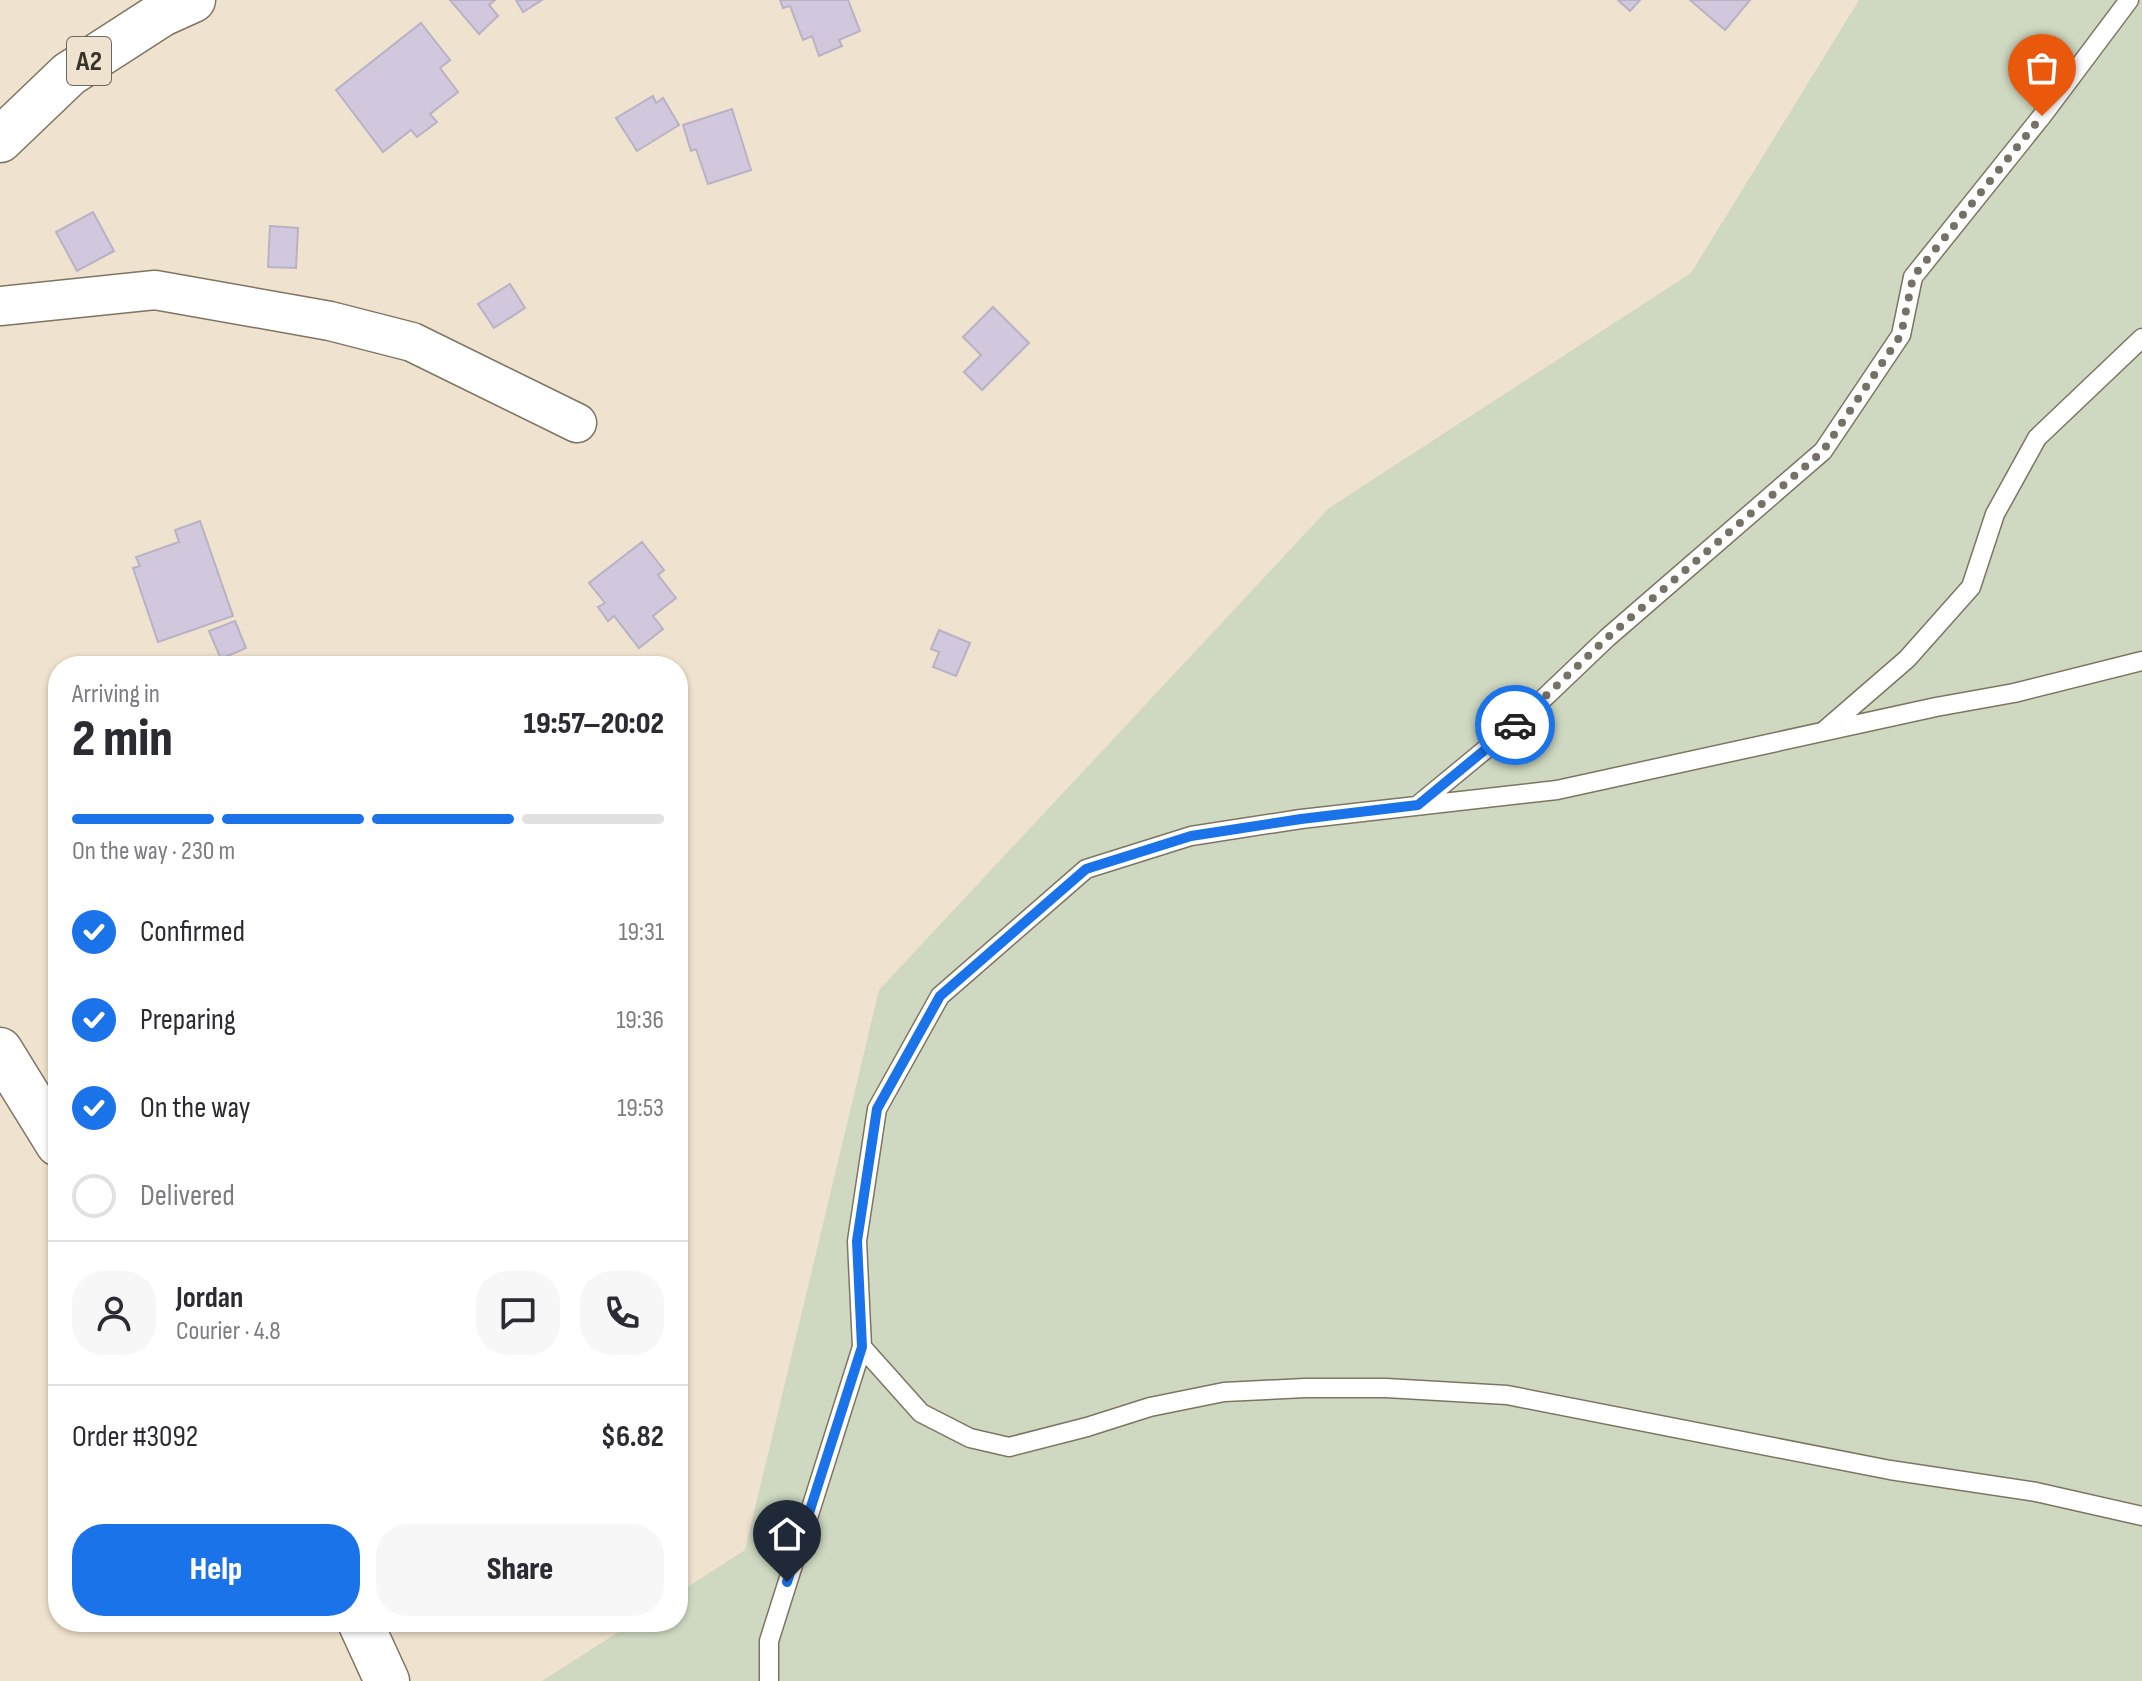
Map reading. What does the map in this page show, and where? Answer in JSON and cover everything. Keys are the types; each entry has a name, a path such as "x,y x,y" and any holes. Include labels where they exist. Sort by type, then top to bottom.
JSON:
{"main road":[{"name":"A2","path":"0,140 69,74 162,14 193,0"},
{"path":"0,1050 48,1128"},
{"path":"365,1632 387,1681"}],"street":[{"path":"0,306 155,290 330,321 412,342 577,423"}],"lane":[{"path":"1418,805 1520,721 1607,638 1823,451 1901,335 1913,277 2042,116 2129,0"},
{"path":"1823,732 1907,659 1971,587 1995,514 2037,438 2142,338"},
{"path":"769,1681 769,1641 862,1347 857,1241 877,1109 940,996 1086,869 1191,836 1301,819 1557,790 2014,693 2142,661"},
{"path":"862,1347 921,1413 970,1438 1009,1447 1150,1407 1224,1392 1386,1388 1507,1395 1890,1470 2036,1492 2142,1516"}],"green space":[{"path":"1859,0 2142,0 2142,1681 542,1681 618,1632 688,1632 688,1587 745,1550 879,990 1329,508 1691,273"}],"building":[{"path":"450,0 495,0 489,5 498,16 479,34"},
{"path":"516,0 542,0 523,12"},
{"path":"780,0 848,0 860,31 839,40 842,46 819,56 812,36 803,40 790,6 783,8"},
{"path":"1618,0 1640,0 1630,11"},
{"path":"1690,0 1750,0 1725,30"},
{"path":"421,23 450,60 440,68 458,92 430,114 437,122 417,137 411,130 383,152 336,90"},
{"path":"653,96 656,103 663,98 679,125 637,151 616,118"},
{"path":"732,109 751,170 708,184 696,149 691,151 683,125"},
{"path":"93,212 114,251 77,271 56,232"},
{"path":"270,226 298,228 296,268 268,267"},
{"path":"510,284 525,308 494,328 478,304"},
{"path":"993,307 1029,343 982,390 964,372 981,355 963,337"},
{"path":"200,521 233,616 158,642 133,568 140,566 136,557 179,542 175,530"},
{"path":"642,542 664,570 658,575 676,598 653,616 663,629 639,648 614,616 608,621 598,607 605,603 589,583"},
{"path":"235,621 246,648 220,656 209,631"},
{"path":"939,630 970,643 956,676 933,667 939,652 931,649"}],"way so far":[{"path":"1515,725 1607,638 1823,451 1901,335 1913,277 2042,116"}],"route":[{"path":"787,1582 862,1347 857,1241 877,1109 940,996 1086,869 1191,836 1418,805 1515,725"}]}
